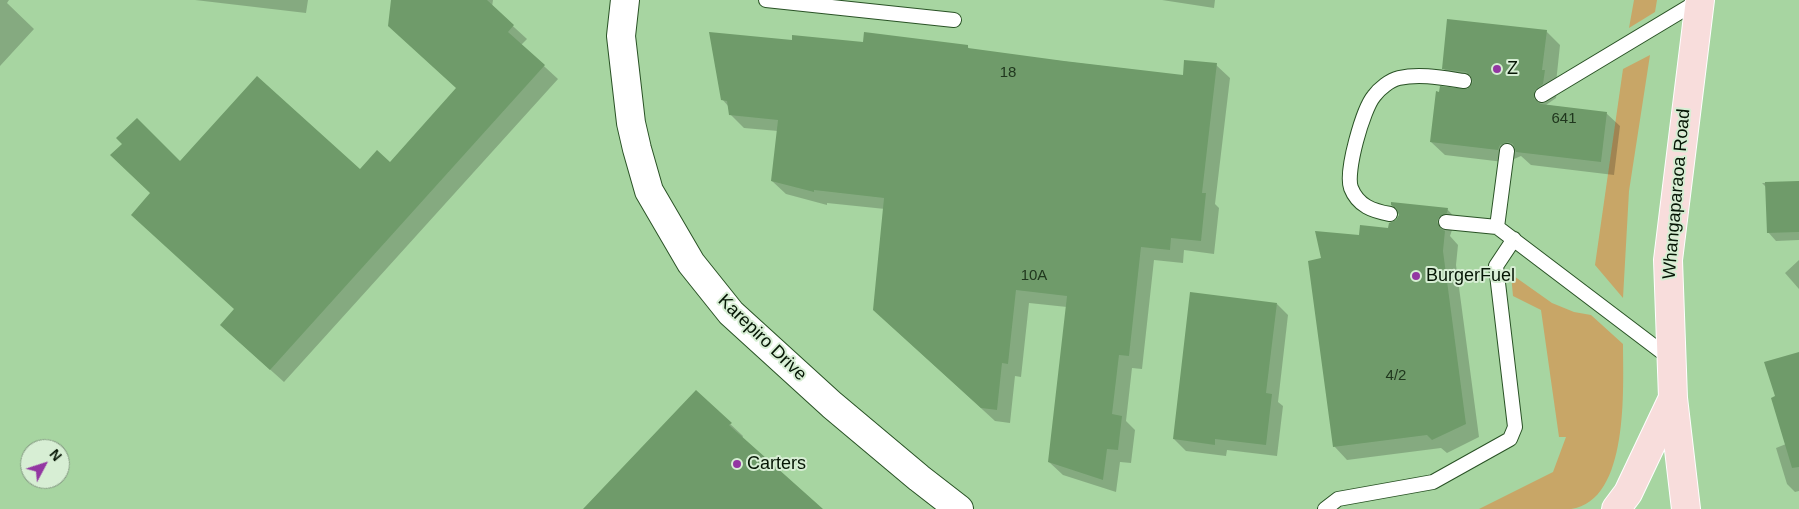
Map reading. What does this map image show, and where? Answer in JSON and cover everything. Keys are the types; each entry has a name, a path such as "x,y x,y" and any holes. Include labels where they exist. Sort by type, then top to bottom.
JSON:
{"main road":[{"name":"Whangaparaoa Road","path":"1686,509 1673,398 1668,260 1700,0"},
{"path":"1616,509 1628,493 1673,398"}],"street":[{"name":"Karepiro Drive","path":"625,0 620,36 633,132 648,192 691,263 731,313 832,405 918,478 959,509"}],"lane":[{"path":"766,0 954,20"},
{"path":"1542,95 1700,0"},
{"path":"1390,214 1369,210 1357,199 1350,187 1350,168 1362,123 1373,96 1397,78 1441,77 1464,81"},
{"path":"1497,227 1508,151"},
{"path":"1446,222 1497,227 1671,359"},
{"path":"1325,509 1338,498 1433,482 1510,439 1515,427 1496,266 1514,239"}],"shaded area":[{"path":"1634,0 1657,0 1655,12 1629,28"},
{"path":"1650,55 1629,191 1623,298 1595,265 1623,69"},
{"path":"1511,274 1552,303 1574,312 1591,315 1623,344 1622,413 1619,439 1613,464 1604,486 1590,501 1571,509 1479,509 1553,472 1566,437 1559,437 1541,310 1513,296"}],"building":[{"path":"391,0 487,0 514,25 508,32 545,65 270,370 220,325 234,309 131,215 150,193 110,155 122,144 116,138 137,118 180,161 257,76 360,169 377,150 390,162 456,88 388,26"},
{"path":"1447,19 1547,30 1542,70 1545,70 1543,84 1535,90 1534,99 1541,104 1607,112 1601,162 1516,152 1513,144 1508,142 1500,145 1498,150 1430,142 1436,91 1439,92 1440,86 1467,89 1473,82 1470,75 1466,72 1442,69"},
{"path":"709,32 792,40 792,35 863,42 864,32 968,45 968,48 1064,61 1183,75 1184,60 1217,63 1202,193 1206,193 1201,241 1171,238 1170,250 1141,247 1129,356 1119,355 1112,414 1122,416 1118,450 1107,449 1103,480 1048,462 1067,296 1016,290 1008,364 1002,363 997,410 981,408 873,310 884,198 814,190 814,192 771,181 778,120 729,115 727,101 721,100"},
{"path":"1799,181 1799,232 1767,233 1765,182"},
{"path":"1391,202 1448,208 1447,213 1439,217 1437,222 1441,229 1445,231 1443,251 1466,424 1432,440 1427,435 1333,447 1308,261 1321,258 1315,231 1359,235 1360,225 1388,228 1389,223 1396,220 1399,215 1396,208 1391,205"},
{"path":"1190,292 1277,303 1266,393 1272,394 1266,445 1215,439 1215,445 1173,439"},
{"path":"1799,352 1799,467 1792,468 1771,398 1775,396 1764,362"},
{"path":"696,390 732,423 729,425 823,509 583,509"}],"place":[{"name":"Z","path":"1497,69"},
{"name":"BurgerFuel","path":"1416,276"},
{"name":"Carters","path":"737,464"}]}
